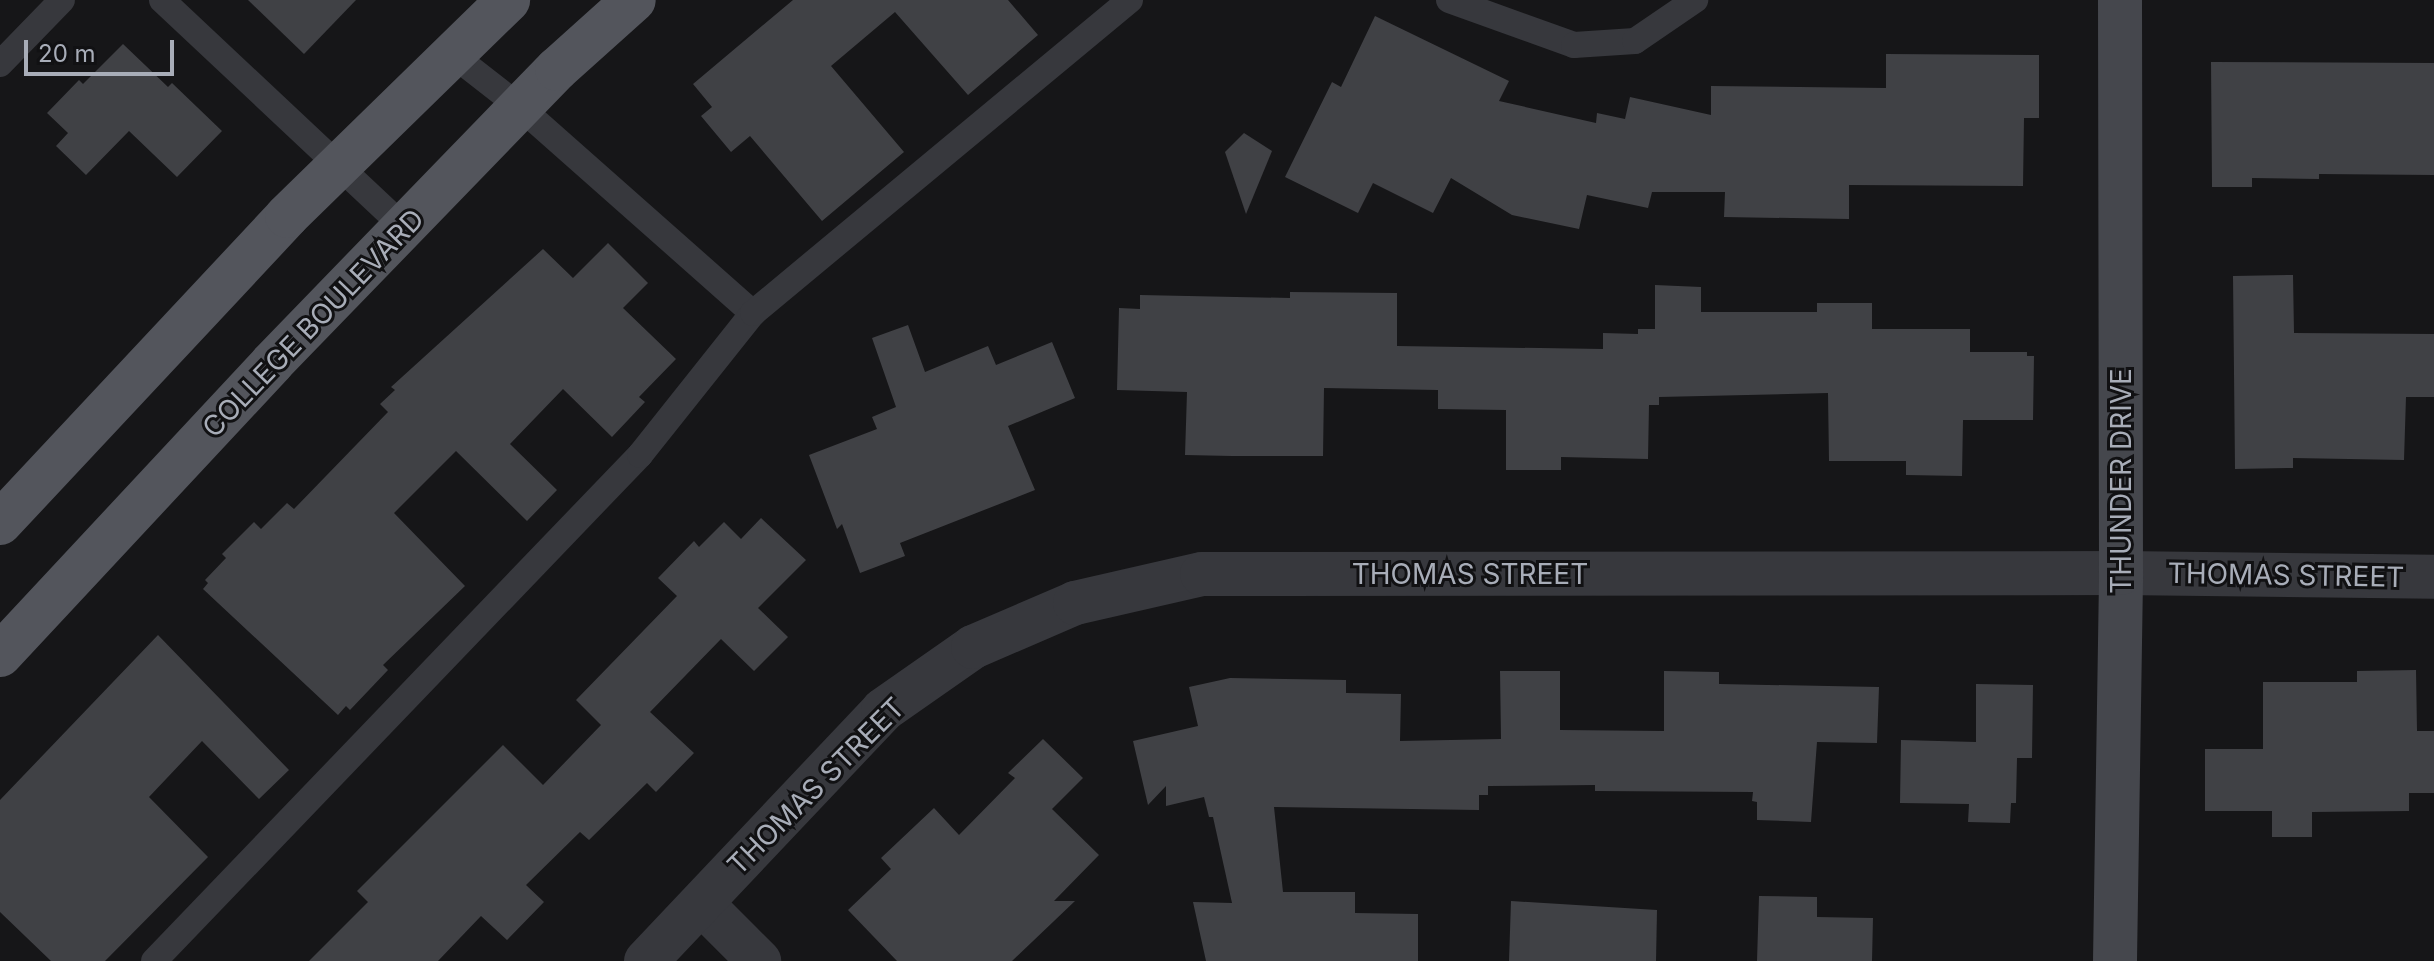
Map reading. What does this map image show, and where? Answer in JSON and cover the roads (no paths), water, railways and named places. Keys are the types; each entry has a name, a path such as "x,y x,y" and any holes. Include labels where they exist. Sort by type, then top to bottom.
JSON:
{"main road":[{"path":"0,523 174,334 337,167 508,0"},
{"name":"COLLEGE BOULEVARD","path":"0,655 261,374 521,108 634,0"}],"street":[{"name":"THUNDER DRIVE","path":"2115,961 2121,573 2120,0"},
{"name":"THOMAS STREET","path":"646,961 883,710 973,647 1089,600 1202,574 2121,573 2434,577"},
{"path":"702,904 759,961"}],"lane":[{"path":"0,64 62,0"},
{"path":"162,0 404,227"},
{"path":"154,961 640,455 753,313 1130,0"},
{"path":"1449,0 1574,45 1635,41 1695,0"},
{"path":"452,54 521,108 753,313"}]}
